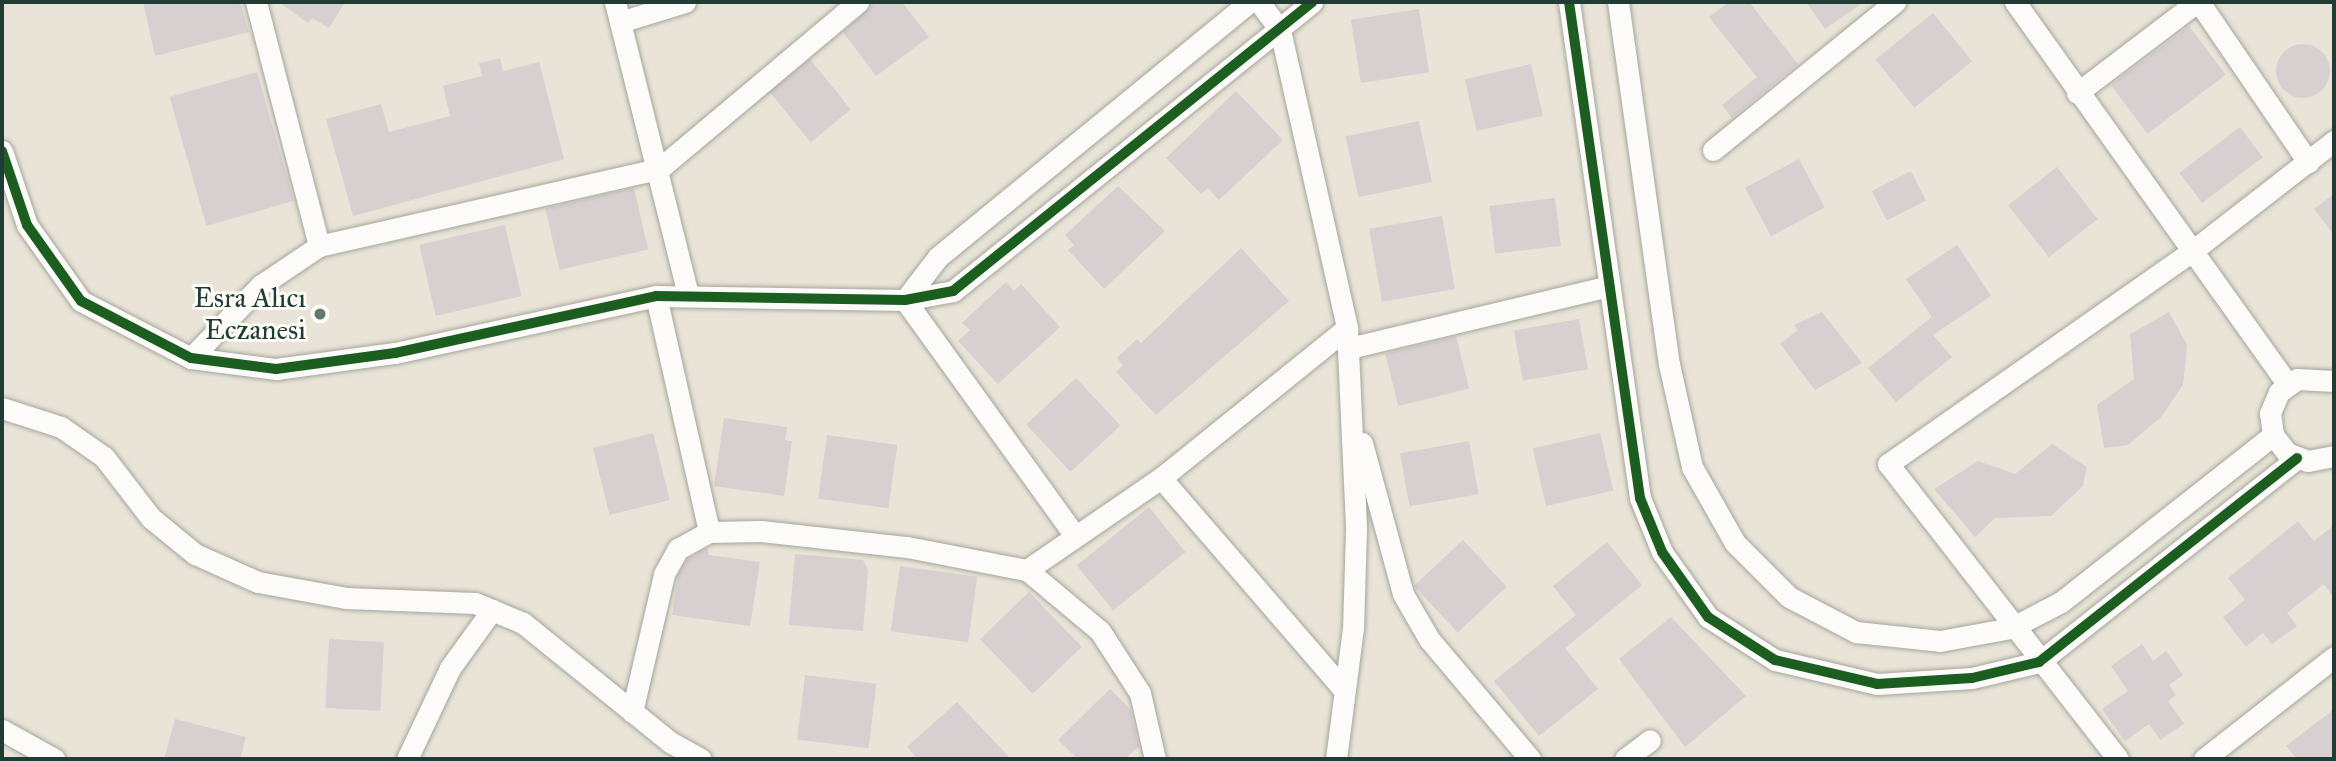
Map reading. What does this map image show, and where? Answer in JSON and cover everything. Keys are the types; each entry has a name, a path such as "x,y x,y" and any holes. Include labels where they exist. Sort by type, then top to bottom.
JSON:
{"street":[{"path":"256,2 319,246"},
{"path":"685,2 617,12 659,169 688,295"},
{"path":"191,358 261,285 319,246 659,169 858,2"},
{"path":"905,300 938,257 1249,2"},
{"path":"1259,2 1280,30 1348,338 1356,529 1345,691 1336,759"},
{"path":"2,151 27,225 82,301 191,358 276,369 395,353 656,296 688,295 759,302 905,300 953,291 1312,2"},
{"path":"1569,2 1605,286 1640,498 1662,552 1708,617 1775,660 1877,684 1972,678 2039,662 2297,458 2334,456"},
{"path":"1619,2 1669,364 1692,467 1735,543 1789,597 1856,632 1940,641 2011,628 2061,602 2273,435"},
{"path":"1713,150 1895,2"},
{"path":"2015,2 2077,93 2196,248 2287,384"},
{"path":"2077,93 2198,2 2308,162"},
{"path":"2118,759 2011,628 1888,464 2196,248 2334,141"},
{"path":"1027,570 1161,478 1348,338 1605,286"},
{"path":"656,296 709,531"},
{"path":"905,300 1075,536"},
{"path":"2297,458 2273,435 2270,413 2287,384 2308,376 2333,379"},
{"path":"2,408 61,427 104,457 151,517 195,554 258,582 346,598 475,603 523,623 632,712 701,759"},
{"path":"1353,410 1404,594 1429,639 1530,759"},
{"path":"1161,478 1345,691"},
{"path":"632,712 664,574 678,549 709,531 907,547 1027,570 1100,631 1140,693 1155,759"},
{"path":"407,759 450,668 492,611"},
{"path":"2204,759 2334,657"},
{"path":"2,730 54,759"},
{"path":"1625,759 1650,740"}],"building":[{"path":"143,2 240,2 249,32 155,56"},
{"path":"279,2 345,2 329,28 312,18 308,23"},
{"path":"875,2 902,2 929,37 876,76 843,32"},
{"path":"1729,2 1749,2 1798,64 1732,118 1722,105 1757,77 1709,17"},
{"path":"1806,2 1864,2 1825,29"},
{"path":"1419,9 1429,72 1361,83 1351,20"},
{"path":"1933,13 1972,61 1915,108 1875,60"},
{"path":"2189,26 2226,75 2147,134 2111,85"},
{"path":"2308,44 2318,48 2326,56 2330,71 2326,86 2318,94 2298,98 2288,94 2280,86 2276,66 2280,56 2288,48"},
{"path":"500,58 503,71 539,62 564,159 353,216 326,119 381,104 389,132 450,116 443,86 482,76 479,63"},
{"path":"810,59 851,110 810,142 770,92"},
{"path":"1531,64 1543,116 1477,131 1465,79"},
{"path":"257,72 294,201 206,226 170,97"},
{"path":"1236,91 1283,140 1219,200 1208,188 1201,194 1166,158"},
{"path":"1419,121 1432,182 1359,197 1346,137"},
{"path":"2240,127 2263,157 2202,203 2179,173"},
{"path":"1799,159 1825,208 1771,236 1745,188"},
{"path":"2057,167 2098,219 2049,257 2008,205"},
{"path":"1911,171 1926,200 1887,220 1872,191"},
{"path":"1118,186 1165,231 1104,289 1068,250 1074,245 1065,235"},
{"path":"634,188 648,249 560,270 545,208"},
{"path":"2334,194 2334,235 2314,209"},
{"path":"1555,198 1561,246 1495,254 1489,206"},
{"path":"1442,216 1455,289 1382,302 1369,229"},
{"path":"505,225 521,296 436,316 419,245"},
{"path":"1957,245 1991,296 1933,335 1952,357 1896,402 1868,368 1932,317 1906,279"},
{"path":"1241,248 1289,301 1156,415 1116,372 1123,365 1117,358 1137,339 1141,343"},
{"path":"1006,282 1014,291 1021,284 1060,327 998,384 958,341 970,330 962,323"},
{"path":"1822,312 1862,363 1815,390 1780,344 1798,330 1794,325"},
{"path":"2169,312 2187,345 2183,385 2161,417 2128,445 2104,448 2097,405 2134,379 2130,334"},
{"path":"1579,319 1588,369 1523,381 1514,330"},
{"path":"1456,336 1469,388 1398,406 1385,354"},
{"path":"1076,378 1120,426 1071,472 1026,424"},
{"path":"724,418 787,427 785,440 792,441 784,496 714,486"},
{"path":"653,433 670,500 610,515 593,448"},
{"path":"1600,433 1613,490 1546,506 1533,449"},
{"path":"827,435 897,445 888,508 818,498"},
{"path":"1469,441 1478,494 1409,506 1400,453"},
{"path":"2052,444 2087,467 2083,486 2051,516 1995,518 1975,537 1934,489 1978,461 2015,474"},
{"path":"1149,507 1186,552 1113,611 1077,566"},
{"path":"2298,521 2314,541 2334,525 2334,598 2324,584 2287,613 2297,626 2272,644 2263,633 2246,647 2223,617 2245,600 2228,578"},
{"path":"1463,540 1507,587 1458,633 1414,586"},
{"path":"1607,542 1642,585 1565,648 1598,689 1539,736 1494,681 1576,615 1553,586"},
{"path":"707,548 709,555 760,562 750,626 672,615 678,575 688,559"},
{"path":"795,554 863,560 868,570 863,631 789,625"},
{"path":"900,566 977,577 968,642 891,631"},
{"path":"1029,592 1082,647 1033,694 980,639"},
{"path":"1671,617 1746,696 1685,747 1619,659"},
{"path":"329,639 384,642 380,711 325,708"},
{"path":"2142,644 2153,661 2166,651 2183,675 2169,685 2176,695 2168,701 2184,724 2160,740 2149,724 2125,741 2102,709 2128,691 2111,666"},
{"path":"805,675 876,684 869,748 797,740"},
{"path":"1110,689 1130,709 1139,746 1125,759 1078,759 1058,740"},
{"path":"957,702 1011,759 918,759 907,747"},
{"path":"2334,709 2334,759 2297,759 2286,746"},
{"path":"175,719 246,737 240,759 164,759"}],"cycle path":[{"path":"2,151 27,225 81,301 191,358 276,369 395,353 656,296 905,300 953,291 1312,2"},
{"path":"1569,2 1640,498 1662,552 1708,617 1775,660 1877,684 1972,678 2039,662 2297,458"}],"place":[{"name":"Esra Alıcı Eczanesi","path":"320,314"}]}
